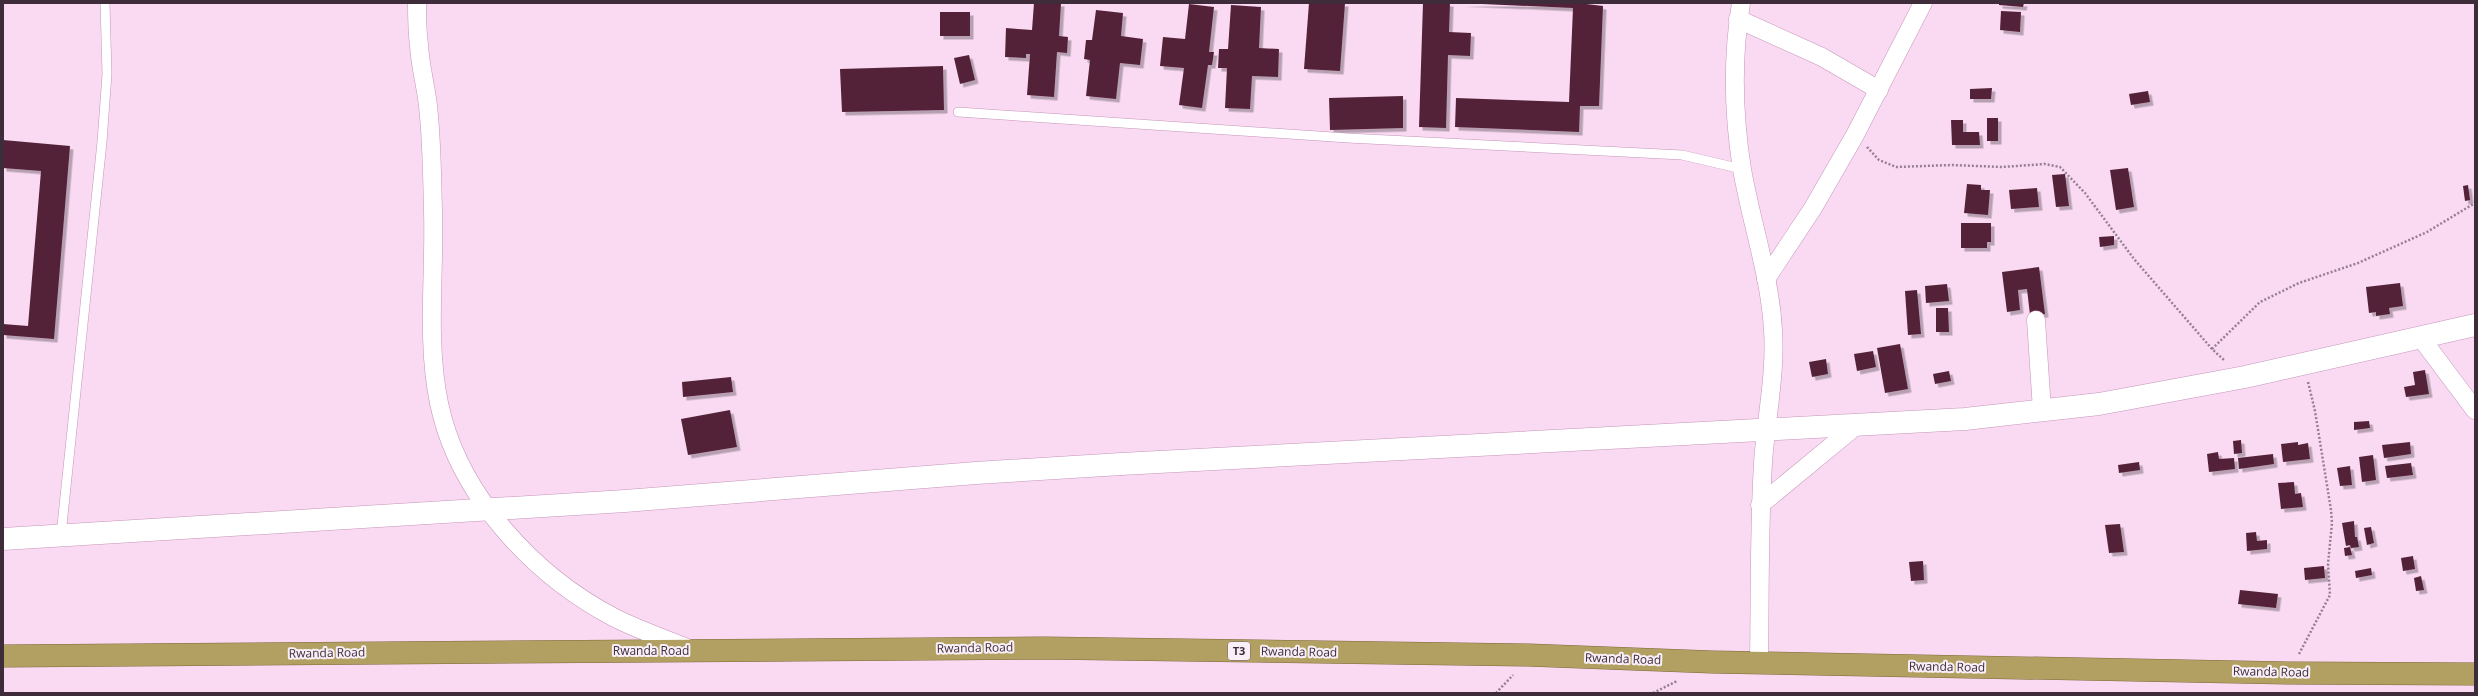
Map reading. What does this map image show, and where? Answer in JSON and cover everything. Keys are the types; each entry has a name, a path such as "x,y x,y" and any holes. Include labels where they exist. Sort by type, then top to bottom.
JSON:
{"highway":[{"name":"Rwanda Road","path":"3,656 511,651 696,652 1042,648 1520,655 1759,663 2289,673 2475,674"}],"street":[{"path":"417,3 419,46 428,106 433,212 433,338 438,396 446,428 462,465 487,509 509,535 542,568 573,591 615,618 696,652"},
{"path":"1766,279 1813,208 1855,135 1923,3"},
{"path":"1759,663 1760,505 1765,428 1774,361 1773,328 1766,279 1742,169 1735,109 1733,70 1740,11 1879,90"},
{"path":"2036,320 2042,410"},
{"path":"3,539 625,501 984,472 1765,428 1965,419 2099,404 2245,377 2421,338 2475,324"},
{"path":"2421,338 2475,410"},
{"path":"1760,505 1857,425"}],"lane":[{"path":"61,536 102,142 107,74 105,3"},
{"path":"958,112 1348,138 1682,155 1742,169"}],"path":[{"path":"1855,135 1879,160 1896,167 1952,165 2002,167 2045,164 2066,171 2134,259 2212,349 2245,377"},
{"path":"2212,349 2260,302 2299,283 2358,263 2427,232 2475,203"},
{"path":"2289,673 2326,605 2331,586 2328,564 2332,523 2331,510 2315,411 2303,364"}],"building":[{"path":"1034,3 1061,3 1059,36 1068,37 1067,53 1057,52 1054,97 1027,95 1030,54 1026,54 1026,58 1005,57 1006,28 1032,30"},
{"path":"1309,3 1345,3 1340,71 1304,69"},
{"path":"1423,3 1450,3 1449,32 1471,33 1470,56 1448,55 1446,128 1419,127"},
{"path":"1460,3 1578,3 1603,6 1599,106 1580,106 1579,132 1455,127 1456,98 1569,102 1573,8"},
{"path":"1999,3 2024,3 2023,7 1999,5"},
{"path":"1189,4 1214,7 1209,52 1214,52 1212,65 1208,65 1202,108 1179,105 1184,68 1160,66 1163,37 1185,39"},
{"path":"1231,5 1261,7 1259,48 1279,49 1278,77 1252,76 1250,109 1225,108 1227,68 1218,68 1219,49 1228,49"},
{"path":"1096,10 1123,13 1121,36 1143,39 1140,65 1120,63 1116,99 1086,96 1090,60 1084,59 1086,40 1092,40"},
{"path":"2001,11 2021,12 2020,32 2000,30"},
{"path":"940,12 970,12 970,36 940,36"},
{"path":"969,55 975,80 960,84 954,58"},
{"path":"943,66 944,110 842,112 840,69"},
{"path":"1992,88 1991,99 1970,99 1970,89"},
{"path":"2148,91 2150,102 2131,105 2129,94"},
{"path":"1403,96 1403,128 1330,130 1329,98"},
{"path":"1987,118 1998,118 1998,141 1987,141"},
{"path":"1951,120 1963,120 1963,132 1979,132 1980,145 1952,145"},
{"path":"3,140 70,146 54,339 3,335 3,324 28,326 41,171 3,168"},
{"path":"2128,168 2134,207 2116,210 2110,170"},
{"path":"2065,174 2069,206 2056,207 2052,175"},
{"path":"1967,184 1981,185 1981,190 1990,190 1988,215 1964,213"},
{"path":"2468,185 2470,200 2465,201 2463,186"},
{"path":"2037,188 2039,207 2011,209 2009,190"},
{"path":"1961,223 1991,223 1991,242 1987,242 1987,248 1961,248"},
{"path":"2114,236 2114,245 2100,247 2099,237"},
{"path":"2039,267 2045,314 2030,315 2027,289 2018,290 2020,310 2007,312 2002,272"},
{"path":"2400,283 2403,306 2389,308 2390,314 2376,316 2376,312 2369,313 2366,287"},
{"path":"1947,284 1949,301 1926,303 1925,286"},
{"path":"1917,290 1921,334 1908,335 1905,291"},
{"path":"1936,308 1948,308 1949,332 1936,332"},
{"path":"1900,344 1908,389 1885,393 1877,348"},
{"path":"1873,351 1876,367 1857,371 1854,354"},
{"path":"1826,359 1828,374 1812,377 1809,362"},
{"path":"2425,370 2429,394 2406,397 2404,387 2415,385 2413,372"},
{"path":"1949,371 1951,381 1935,384 1933,374"},
{"path":"731,377 733,392 683,397 682,382"},
{"path":"730,410 737,447 688,455 681,419"},
{"path":"2369,421 2370,428 2354,430 2354,422"},
{"path":"2241,440 2242,453 2234,454 2233,441"},
{"path":"2298,442 2298,445 2308,443 2310,459 2283,462 2281,444"},
{"path":"2410,442 2411,454 2384,458 2382,445"},
{"path":"2218,452 2219,459 2234,458 2235,469 2209,472 2207,454"},
{"path":"2273,454 2274,464 2239,469 2238,458"},
{"path":"2373,455 2376,480 2362,482 2359,457"},
{"path":"2139,462 2140,470 2119,473 2118,465"},
{"path":"2411,463 2413,475 2387,478 2385,466"},
{"path":"2350,466 2352,485 2340,486 2337,468"},
{"path":"2294,482 2295,494 2301,493 2303,507 2281,509 2278,483"},
{"path":"2354,521 2355,537 2357,537 2359,547 2351,548 2350,545 2346,546 2342,523"},
{"path":"2120,524 2124,552 2109,553 2105,525"},
{"path":"2371,527 2374,543 2367,545 2364,528"},
{"path":"2256,532 2257,541 2267,540 2267,549 2247,551 2246,533"},
{"path":"2350,547 2352,555 2345,556 2344,548"},
{"path":"2413,556 2415,569 2403,571 2401,558"},
{"path":"1923,561 1924,580 1911,581 1909,562"},
{"path":"2324,566 2325,578 2305,580 2304,568"},
{"path":"2371,568 2372,575 2356,578 2355,571"},
{"path":"2421,576 2424,590 2416,591 2414,578"},
{"path":"2240,590 2278,594 2276,608 2238,604"}]}
